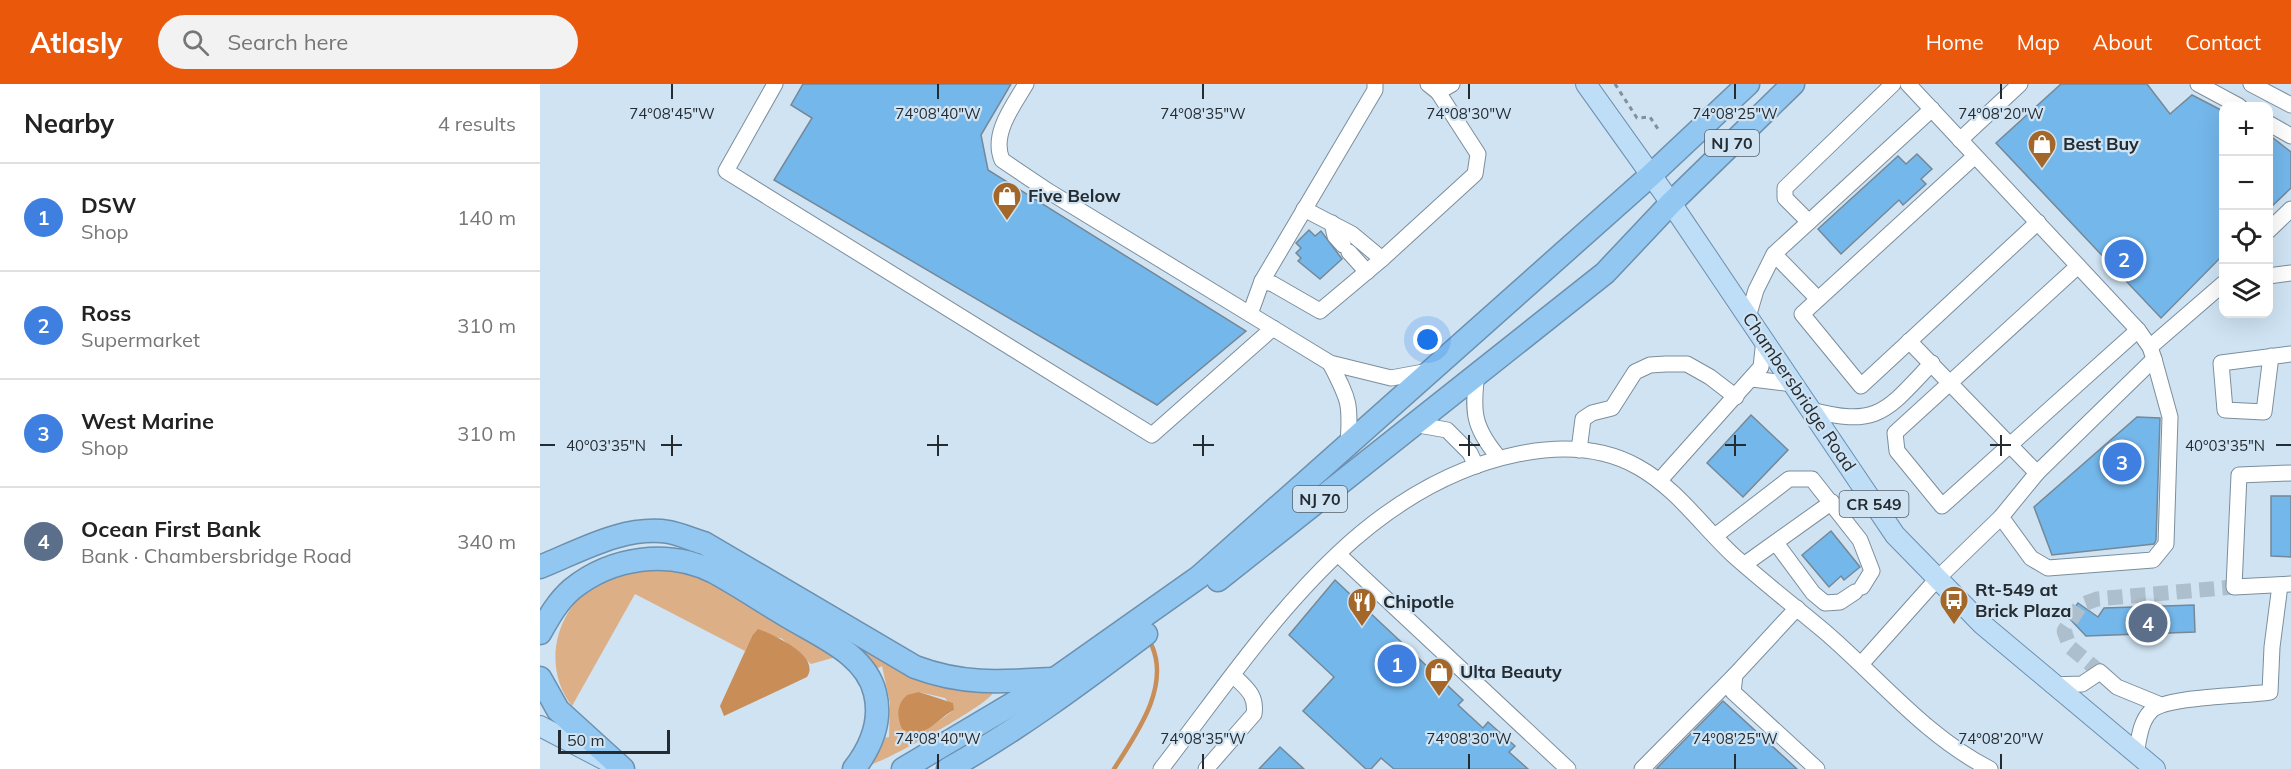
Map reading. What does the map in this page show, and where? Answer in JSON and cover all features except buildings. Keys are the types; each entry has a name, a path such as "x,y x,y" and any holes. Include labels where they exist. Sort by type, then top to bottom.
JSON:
{"highway":[{"name":"NJ 70","path":"903,769 1056,678 1199,577 1651,176 1748,84"},
{"name":"NJ 70","path":"948,769 984,749 1066,694 1216,582 1605,273 1671,203 1793,84"},
{"path":"540,567 606,540 649,531 669,532 704,543 891,655 939,676 967,681 996,682 1056,678"},
{"path":"540,633 554,609 571,590 597,573 624,562 654,558 683,561 712,571 845,652 865,670 875,691 878,713 874,734 854,769"},
{"path":"540,678 558,710 623,769"}],"main road":[{"name":"Chambersbridge Road","path":"1592,85 1605,109 1895,535 1982,624 2051,685 2150,764"},
{"path":"540,726 623,769"}],"lane":[{"path":"775,84 726,171 1152,435 1273,328"},
{"path":"1026,84 1006,118 999,138 1002,160 1048,191 1330,363 1391,378 1432,370"},
{"path":"1250,314 1262,281 1376,90 1376,84"},
{"path":"1262,281 1273,284 1320,311 1420,227 1474,174 1478,154 1433,88 1452,84"},
{"path":"1809,222 1785,198 1785,188 1893,84"},
{"path":"1908,84 2138,330 2152,353 2170,417 2166,544 2153,560 2048,568 2031,558 2001,517"},
{"path":"1960,140 2020,84"},
{"path":"2198,84 2232,102"},
{"path":"2251,84 2291,105"},
{"path":"1748,317 1756,290 1774,254 1932,110"},
{"path":"2273,126 2291,136"},
{"path":"1975,156 1802,314 1861,386 2038,222"},
{"path":"1304,209 1352,234 1382,259"},
{"path":"2273,226 2291,209"},
{"path":"1332,224 1335,236 1367,272"},
{"path":"1774,254 1818,299"},
{"path":"2078,266 1895,434 1897,451 1942,506 2138,330"},
{"path":"2273,275 2291,273"},
{"path":"1862,663 1938,579 2001,517 2037,472 2219,287"},
{"path":"1660,480 1761,367 1764,340"},
{"path":"1909,341 2037,472"},
{"path":"2271,357 2264,412 2225,410 2222,363 2291,354"},
{"path":"1330,363 1347,396 1351,410 1348,445"},
{"path":"1811,410 1842,418 1864,417 1889,408 1932,363"},
{"path":"1579,450 1583,419 1592,413 1612,408 1635,372 1650,365 1687,364 1710,377 1736,397"},
{"path":"1477,373 1473,404 1481,437 1499,458"},
{"path":"1752,379 1794,384"},
{"path":"1413,424 1447,430 1470,453 1476,466"},
{"path":"1162,769 1280,612 1398,504 1429,486 1476,466 1499,458 1552,447 1606,453 1660,480 1714,536 1862,663 1934,734 1990,769"},
{"path":"2150,764 2142,725 2152,709 2169,702 2270,692 2272,647 2286,585 2234,587 2238,475 2291,473"},
{"path":"1714,536 1789,479 1812,478 1860,540 1872,571 1859,590 1840,602 1825,603 1813,593 1776,543"},
{"path":"1745,564 1832,502"},
{"path":"1340,555 1568,769"},
{"path":"1642,769 1735,675 1797,608"},
{"path":"2051,685 2082,684 2100,672 2117,687 2161,705"},
{"path":"1206,769 1254,714 1256,704 1253,695 1234,675"},
{"path":"1735,675 1734,692 1738,698 1817,769"}],"path":[{"path":"1615,84 1637,118 1650,117 1658,129"}],"shaded area":[{"path":"664,568 707,579 836,657 811,664 781,638 752,636 745,651 635,594 572,706 562,690 557,672 556,654 558,636 575,603 589,590 606,580 627,573"},
{"path":"755,582 965,690 993,693 973,709 936,732 870,765 882,738 889,737 890,703 882,666 873,671","holes":["919,692 945,698 954,710 925,731"]},
{"path":"758,629 784,641 802,654 808,661 810,669 807,677 724,716 720,706 752,636"},
{"path":"919,692 953,703 954,710 930,728 917,733 902,729 898,715 903,699 907,695"}],"waterway":[{"path":"1114,769 1132,741 1154,694 1157,678 1152,646"}],"tunnel":[{"path":"2100,672 2070,647 2064,631 2081,605 2097,599 2234,587"}],"place":[{"name":"Best Buy","path":"2042,170"},
{"name":"Five Below","path":"1007,222"},
{"name":"Ross","path":"2124,259"},
{"name":"West Marine","path":"2122,462"},
{"name":"Ocean First Bank","path":"2148,623"},
{"name":"Rt-549 at Brick Plaza","path":"1954,626"},
{"name":"Chipotle","path":"1362,628"},
{"name":"DSW","path":"1397,664"},
{"name":"Ulta Beauty","path":"1439,698"}]}
